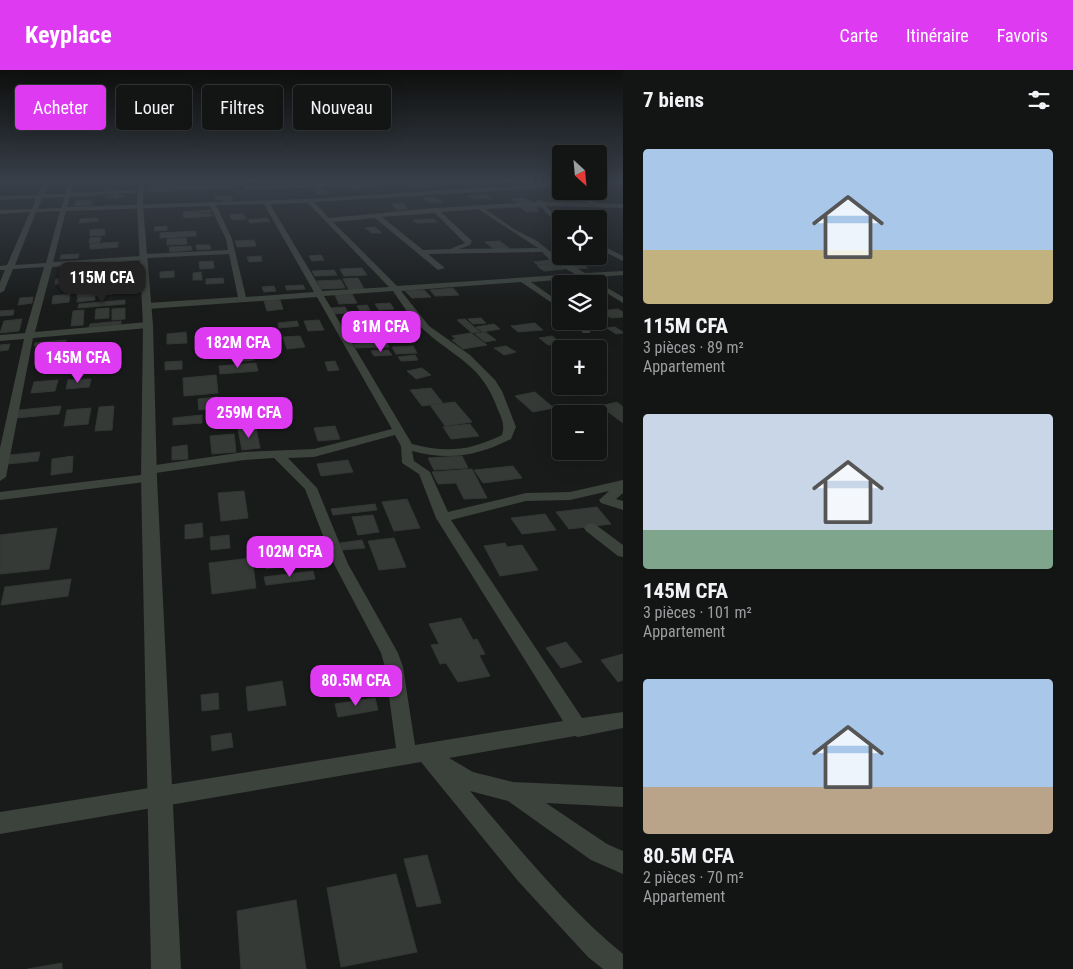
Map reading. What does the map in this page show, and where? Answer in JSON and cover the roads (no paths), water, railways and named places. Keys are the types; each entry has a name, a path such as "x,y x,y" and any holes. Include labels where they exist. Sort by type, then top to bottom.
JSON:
{"street":[{"path":"0,291 29,222"},
{"path":"0,477 29,336 60,222"},
{"path":"142,222 148,325 149,474 166,969"},
{"path":"221,222 229,239 242,299"},
{"path":"273,222 371,381 407,446 407,460 424,472 443,518 578,729"},
{"path":"331,222 395,288 426,328 467,356 491,382 497,391 510,427 507,437 495,443 455,453 438,453 407,446"},
{"path":"384,222 441,268"},
{"path":"443,252 470,243 448,222"},
{"path":"500,222 535,242 552,257 583,275 623,273"},
{"path":"422,252 544,250"},
{"path":"607,250 623,259"},
{"path":"0,268 231,252"},
{"path":"147,306 552,278"},
{"path":"521,280 552,300"},
{"path":"607,290 623,301"},
{"path":"0,338 148,325"},
{"path":"0,496 149,474 244,456 324,451 398,431"},
{"path":"277,454 311,488 341,564 389,653 417,756 597,948 622,969"},
{"path":"443,518 526,497 559,498 623,485"},
{"path":"606,500 623,485"},
{"path":"584,493 623,506"},
{"path":"591,528 623,552"},
{"path":"0,824 417,756 623,720"},
{"path":"417,756 469,781 513,792 623,797"},
{"path":"513,792 599,852 623,863"}]}
